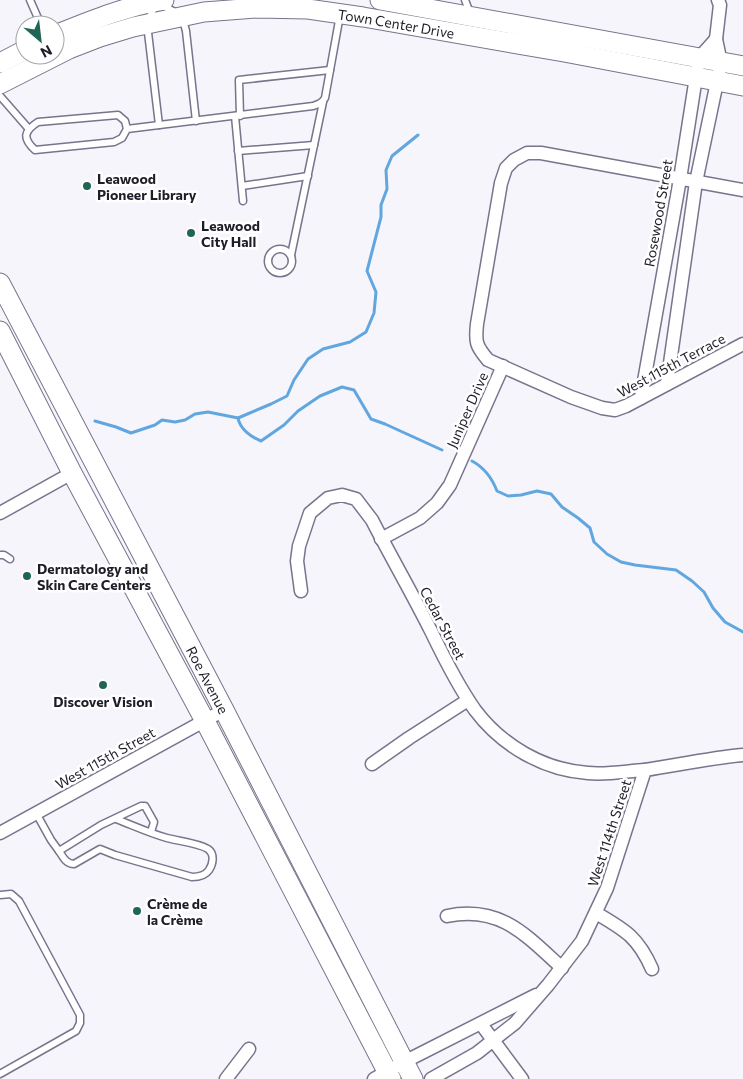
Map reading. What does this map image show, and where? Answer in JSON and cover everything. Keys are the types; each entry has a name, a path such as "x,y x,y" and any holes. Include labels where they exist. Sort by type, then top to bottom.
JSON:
{"main road":[{"path":"65,31 126,5 159,0"},
{"name":"Town Center Drive","path":"380,0 468,8 743,66"},
{"name":"Town Center Drive","path":"0,84 69,49 133,27 204,12 256,8 308,9 341,7 743,86"},
{"path":"0,63 15,55"},
{"name":"Roe Avenue","path":"0,282 224,710 412,1079"},
{"name":"Roe Avenue","path":"0,331 72,473 205,721 384,1076"},
{"path":"72,473 85,477 113,498"}],"street":[{"path":"667,384 696,182 722,63 716,39 721,2"},
{"path":"699,58 716,39"},
{"name":"Rosewood Street","path":"642,398 699,58"},
{"name":"Juniper Drive","path":"381,539 420,518 437,503 450,485 502,366 488,360 480,350 476,339 501,183 506,168 517,158 528,153 541,153 680,179"},
{"path":"680,179 743,190"},
{"path":"667,251 686,253"},
{"path":"657,308 677,311"},
{"name":"West 115th Terrace","path":"502,366 583,401 602,408 615,410 642,398 743,344"},
{"path":"0,513 72,473"},
{"name":"Cedar Street","path":"300,591 297,560 299,546 310,513 328,498 342,495 356,499 372,520 468,700 489,727 500,737 532,758 562,769 602,774 645,770"},
{"path":"372,764 408,738 468,700"},
{"name":"West 115th Street","path":"0,831 224,710"},
{"name":"West 114th Street","path":"430,1079 476,1053 515,1023 562,968 582,941 615,868 645,770 743,755"},
{"path":"447,916 461,913 494,917 527,937 562,968"},
{"path":"596,913 628,933 642,950 652,969"},
{"name":"West 114th Street","path":"384,1076 404,1062 541,993"},
{"path":"481,1024 522,1079"},
{"path":"226,1079 249,1049"}],"lane":[{"path":"30,0 37,15"},
{"path":"159,125 147,24 159,0 182,16 186,31 196,121"},
{"path":"290,255 325,98 341,7"},
{"path":"243,202 238,151 238,80 330,70"},
{"path":"0,96 28,128"},
{"path":"127,129 313,106 323,102"},
{"path":"118,115 125,120 127,129 122,138 114,142 35,150 29,144 26,134 28,128 38,122 118,115"},
{"path":"238,151 314,145"},
{"path":"242,186 308,176"},
{"path":"0,555 4,554 10,559"},
{"path":"59,851 101,825 141,806 145,806 154,822 151,832"},
{"path":"36,813 51,840 64,859 70,864 74,864 100,849 192,877 205,875 212,864 212,855 209,850 198,845 164,837 116,819"},
{"path":"0,895 11,894 19,901 80,1015 80,1023 76,1031 0,1074"}],"waterway":[{"path":"95,421 131,433 155,425 162,420 175,422 185,420 195,414 208,412 238,418 287,396 294,380 308,359 323,349 350,342 366,332 374,313 376,292 367,271 381,217 381,205 387,189 386,170 392,156 418,135"},
{"path":"238,418 241,426 253,437 261,441 320,396 342,387 354,390 371,419 442,450"},
{"path":"472,461 488,474 497,491 508,496 537,491 551,494 562,507 590,528 594,542 607,554 621,562 676,570 704,592 713,608 725,622 743,632"}],"place":[{"name":"Leawood Pioneer Library","path":"87,186"},
{"name":"Leawood City Hall","path":"191,233"},
{"name":"Dermatology and Skin Care Centers","path":"27,576"},
{"name":"Discover Vision","path":"103,685"},
{"name":"Crème de la Crème","path":"137,911"}]}
